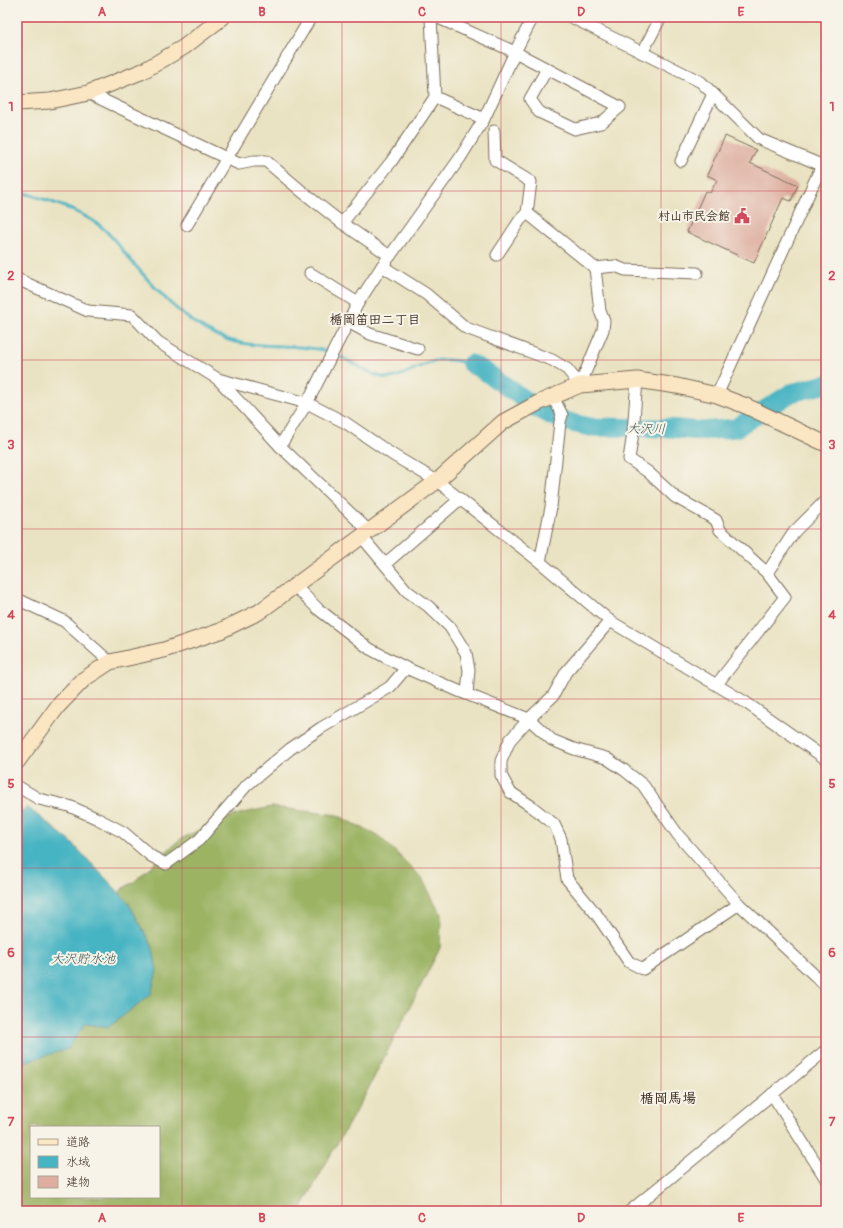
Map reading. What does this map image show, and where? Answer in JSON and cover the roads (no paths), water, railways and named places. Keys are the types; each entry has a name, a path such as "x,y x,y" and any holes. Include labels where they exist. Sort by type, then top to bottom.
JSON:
{"street":[{"path":"17,103 50,101 88,93 143,71 184,47 223,17"},
{"path":"187,225 311,17"},
{"path":"342,224 391,162 435,97 431,17"},
{"path":"436,17 515,52 620,107 601,123 575,129 539,112 530,100 546,69"},
{"path":"280,446 307,403 358,303 382,266 460,158 484,119 533,17"},
{"path":"571,17 700,82 758,139 824,166 718,395"},
{"path":"642,53 661,17"},
{"path":"88,93 239,164 254,161 266,161 342,224 390,256"},
{"path":"681,161 713,94"},
{"path":"435,97 484,119"},
{"path":"494,131 495,160 531,182 527,213 520,220 497,255"},
{"path":"527,213 595,268 600,311 604,322 603,330 580,385"},
{"path":"382,266 426,294 466,328 552,360 567,369 580,385"},
{"path":"595,268 615,266 625,270 697,273"},
{"path":"310,273 358,303"},
{"path":"17,279 88,311 132,315 158,342 218,379 280,446 366,534 385,564 407,591 428,606 450,627 466,653 469,670 467,694"},
{"path":"348,322 370,334 418,349"},
{"path":"218,379 307,403 346,423 393,455 437,481 540,562 610,621 717,684 826,758"},
{"path":"637,380 633,433 629,459 648,472 676,497 716,520 720,530 766,573 785,597 717,684"},
{"path":"17,762 58,706 84,679 110,662 164,650 220,631 259,612 437,481 504,422 538,403 580,385 637,380 718,395 766,415 826,444"},
{"path":"540,562 551,507 561,418 553,397"},
{"path":"385,564 460,499"},
{"path":"766,573 794,532 826,500"},
{"path":"295,586 318,609 370,649 406,668 530,719 552,740 606,758 642,785 678,835 739,904 826,986"},
{"path":"17,598 64,621 110,662"},
{"path":"610,621 566,672 553,696 510,740 501,761 501,775 510,792 554,824 561,839 567,879 596,915 629,962 643,969 739,904"},
{"path":"17,786 39,799 69,806 123,832 151,856 166,864 199,840 246,786 290,749 320,728 390,686 406,668"},
{"path":"630,1211 826,1050"},
{"path":"772,1094 826,1179"}],"water":[{"name":"大沢貯水池","path":"17,805 24,811 27,807 70,841 128,902 153,948 157,971 151,994 109,1027 85,1024 68,1049 17,1064"}],"waterway":[{"path":"17,191 63,206 97,223 111,236 148,280 180,312 205,329 231,341 256,345 322,350 339,356 373,374 388,378 398,376 438,360 453,360 471,364"},
{"name":"大沢川","path":"471,364 483,370 538,409 572,423 590,427 669,428 701,431 736,428 791,393 826,384"}],"place":[{"name":"村山市民会館","path":"742,216"}],"district":[{"name":"楯岡笛田二丁目","path":"375,319"},
{"name":"楯岡馬場","path":"668,1098"}]}
